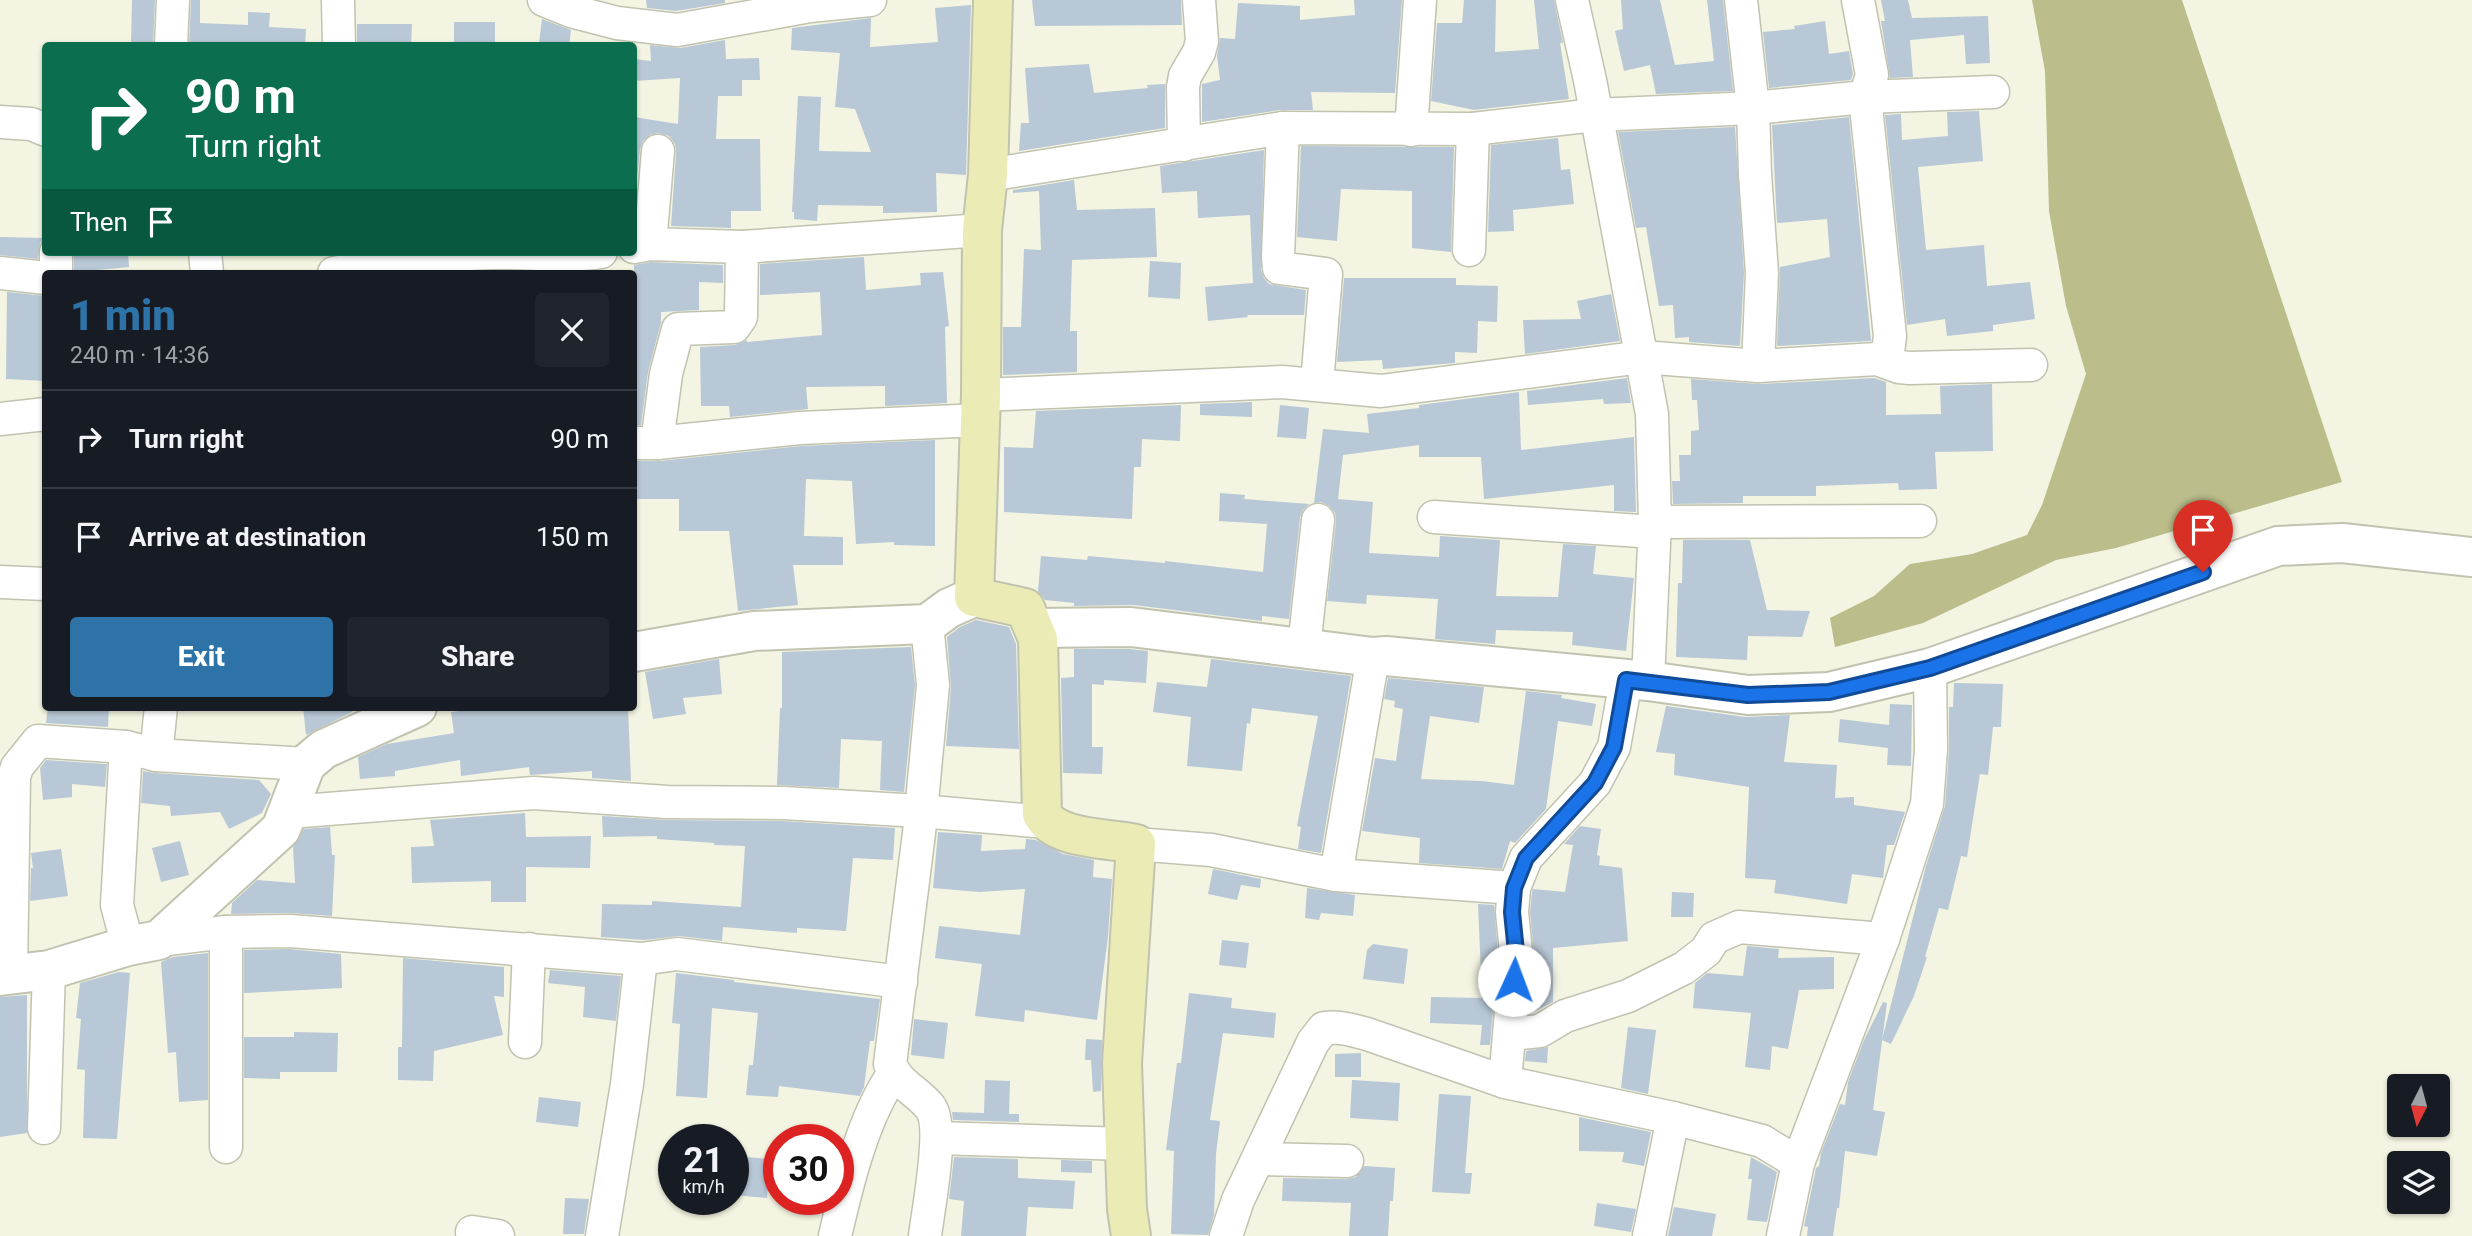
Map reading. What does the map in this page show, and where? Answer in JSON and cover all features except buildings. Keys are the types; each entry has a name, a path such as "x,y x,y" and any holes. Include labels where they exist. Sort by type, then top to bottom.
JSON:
{"main road":[{"path":"993,0 988,175 982,230 981,407 974,597 1026,608 1035,628 1038,639 1042,814 1046,822 1067,833 1136,844 1122,1063 1127,1209 1131,1236"}],"street":[{"path":"172,42 173,0"},
{"path":"338,0 339,42"},
{"path":"544,0 571,11 617,23 677,30 810,6 870,0"},
{"path":"1184,145 1182,88 1202,41 1199,0"},
{"path":"1411,130 1420,0"},
{"path":"1505,1082 1516,952 1512,912 1514,888 1526,858 1595,783 1614,747 1637,681 1655,527 1652,414 1572,0"},
{"path":"1741,0 1753,108 1762,273 1758,366"},
{"path":"1858,0 1872,75 1865,97 1890,336 1888,352 1877,359"},
{"path":"988,175 1283,128 1473,129 1595,115 1753,108 1865,97 1993,92"},
{"path":"0,122 31,124 42,128"},
{"path":"1283,128 1279,268 1326,274 1317,384"},
{"path":"1469,250 1473,129"},
{"path":"658,151 642,245 742,247 982,230"},
{"path":"742,247 741,317 734,327 678,329 645,443 981,407 1282,382 1381,391 1642,357 1758,366 1877,359 1910,368 2031,365"},
{"path":"348,270 416,256"},
{"path":"0,273 42,278"},
{"path":"0,419 42,414"},
{"path":"1434,517 1655,527 1920,521"},
{"path":"1304,647 1318,520"},
{"path":"1035,628 1131,626 1373,657 1386,656 1637,681 1748,695 1829,692 1930,668 2278,546 2342,543 2472,557"},
{"path":"0,582 42,584"},
{"path":"637,651 754,631 926,624 949,608 974,597"},
{"path":"925,1236 937,1138 935,1115 894,1073 890,1064 890,1049 901,982 933,685 926,624"},
{"path":"1336,876 1373,657"},
{"path":"1783,1236 1798,1163 1883,939 1927,804 1931,749 1930,668"},
{"path":"143,943 117,905 141,751 159,711"},
{"path":"143,943 281,829 306,764 324,749 408,711"},
{"path":"306,764 38,741 17,767 14,777 6,975 49,970 143,943 226,932 289,931 641,959 677,954 901,982"},
{"path":"289,813 534,793 667,802 783,803 1046,822"},
{"path":"1136,844 1212,850 1336,876 1514,888"},
{"path":"1510,1034 1540,1031 1565,1016 1628,996 1684,968 1706,951 1714,938 1739,927 1883,939"},
{"path":"226,932 226,1147"},
{"path":"525,1042 529,949"},
{"path":"602,1236 627,1084 641,959"},
{"path":"44,1128 49,970"},
{"path":"1226,1236 1238,1200 1313,1042 1324,1028 1345,1028 1505,1082 1673,1118 1762,1141 1798,1163"},
{"path":"835,1236 871,1116 880,1093 894,1073"},
{"path":"1649,1236 1673,1118"},
{"path":"937,1138 1125,1144"},
{"path":"1258,1159 1347,1161"}],"shaded area":[{"path":"2032,0 2182,0 2342,482 2116,548 2056,560 1923,623 1835,647 1830,618 1874,596 1910,564 1972,554 2027,535 2042,505 2086,374 2066,306 2049,211 2045,71"}],"route":[{"path":"1514,980 1514,888 1526,858 1595,783 1614,747 1626,680 1748,695 1829,692 1930,668 2203,572"}]}
